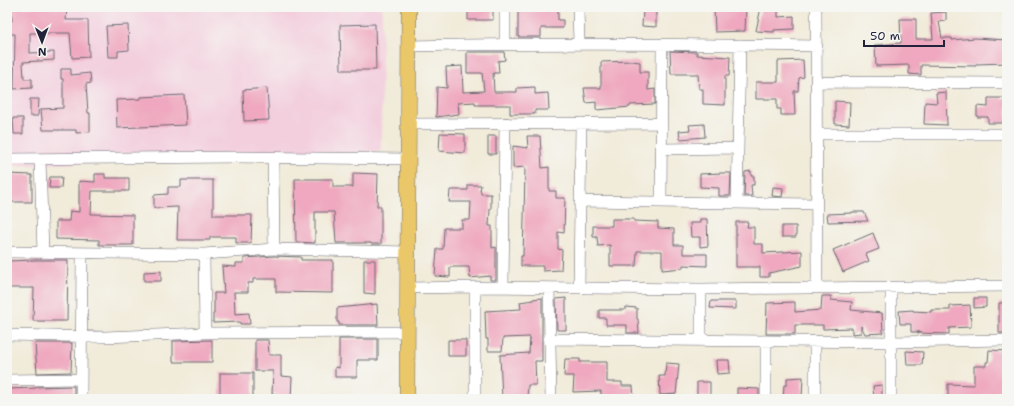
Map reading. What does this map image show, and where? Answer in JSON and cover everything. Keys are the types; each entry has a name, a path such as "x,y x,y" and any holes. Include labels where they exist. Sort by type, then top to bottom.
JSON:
{"highway":[{"path":"407,399 409,7"}],"street":[{"path":"505,7 505,44"},
{"path":"578,7 579,44"},
{"path":"816,7 818,82 816,204 817,288"},
{"path":"409,46 505,44 817,46"},
{"path":"661,202 662,44"},
{"path":"737,203 740,45"},
{"path":"818,82 1007,83"},
{"path":"503,287 505,123"},
{"path":"579,288 581,123"},
{"path":"409,124 661,123"},
{"path":"817,134 1007,134"},
{"path":"661,149 738,148"},
{"path":"273,158 274,248"},
{"path":"7,159 408,159"},
{"path":"40,159 43,253"},
{"path":"580,201 816,204"},
{"path":"7,252 204,254 274,248 408,252"},
{"path":"81,399 82,253"},
{"path":"204,254 205,333"},
{"path":"408,288 503,287 701,289 1007,286"},
{"path":"475,287 475,399"},
{"path":"891,287 891,399"},
{"path":"549,288 549,339 552,399"},
{"path":"701,289 701,341"},
{"path":"7,335 105,337 205,333 407,332"},
{"path":"549,339 891,342 1007,340"},
{"path":"766,341 766,399"},
{"path":"815,341 815,399"},
{"path":"7,380 81,379"}],"shaded area":[{"path":"7,7 382,7 381,151 7,166"}],"building":[{"path":"11,7 67,7 66,20 88,20 89,57 72,58 70,33 30,33 30,53 54,52 54,60 23,62 24,79 32,79 32,88 14,89 15,34 10,34 10,21 12,21"},
{"path":"547,7 558,7 558,20 563,20 563,28 541,28 541,37 518,37 518,10 547,10"},
{"path":"714,7 746,7 745,31 715,32"},
{"path":"761,7 778,7 778,17 794,16 794,29 774,30 774,32 756,31"},
{"path":"468,10 493,10 493,20 468,20"},
{"path":"643,10 656,11 656,27 642,26"},
{"path":"946,12 946,21 939,22 942,38 952,38 952,40 975,38 1007,40 1007,63 976,64 976,66 921,65 921,75 909,74 909,65 876,66 875,45 901,43 900,19 916,19 916,39 933,39 931,13"},
{"path":"375,24 376,70 341,70 340,25"},
{"path":"128,25 129,50 118,51 118,57 108,57 106,26"},
{"path":"670,51 697,52 697,55 730,57 729,76 725,76 725,105 703,104 703,89 699,89 698,74 671,74"},
{"path":"467,52 504,52 505,60 498,61 499,73 493,73 494,92 517,92 517,88 535,87 535,94 548,93 549,110 535,110 535,114 510,114 510,105 475,105 475,102 458,103 459,114 436,117 437,87 447,88 446,67 462,66 463,92 484,91 482,73 467,73"},
{"path":"803,60 804,77 799,78 798,91 794,91 795,115 781,115 781,109 777,109 777,99 756,99 756,82 778,82 778,61"},
{"path":"601,62 640,62 640,72 648,72 648,90 655,89 655,104 630,105 630,107 596,110 596,102 586,103 584,88 601,88"},
{"path":"61,69 71,69 71,75 90,73 91,83 86,84 88,113 90,113 90,132 76,133 76,130 43,130 41,109 63,108 63,79 61,79"},
{"path":"267,88 269,120 244,121 243,90"},
{"path":"946,92 947,125 924,124 925,102 937,103 936,93"},
{"path":"184,95 186,125 117,128 116,100"},
{"path":"988,98 1007,98 1007,123 988,123 988,117 977,117 977,106 988,107"},
{"path":"30,99 39,99 38,116 30,116"},
{"path":"835,101 850,102 849,125 835,124"},
{"path":"13,118 23,118 23,134 14,134"},
{"path":"704,124 705,137 680,139 679,131 690,130 689,125"},
{"path":"440,133 465,134 465,153 439,151"},
{"path":"488,136 496,136 496,154 488,154"},
{"path":"527,136 540,136 542,168 549,167 549,191 556,191 556,198 565,198 564,233 558,232 558,249 562,250 561,270 543,271 543,266 521,266 521,256 523,256 525,167 513,168 513,146 528,148"},
{"path":"751,171 751,176 754,176 754,185 751,185 752,196 744,196 745,172"},
{"path":"353,173 378,174 377,206 381,206 381,244 336,243 334,212 315,212 315,243 296,242 295,179 333,179 333,187 353,187"},
{"path":"731,173 730,196 719,196 719,188 700,187 700,174"},
{"path":"7,174 32,175 32,202 7,202"},
{"path":"95,174 105,174 105,178 129,178 129,191 92,191 91,214 133,215 133,245 99,245 99,240 56,239 56,221 69,221 70,211 79,212 79,181 95,182"},
{"path":"50,177 62,177 61,188 49,188"},
{"path":"181,180 213,180 213,215 252,215 251,243 236,243 236,237 210,237 210,240 177,240 178,207 154,208 154,195 168,194 168,187 181,187"},
{"path":"468,185 481,185 481,194 491,194 489,226 492,226 492,248 496,247 496,280 490,280 490,276 470,278 469,267 450,267 450,277 435,276 437,249 443,249 444,228 462,228 462,220 470,220 471,202 449,202 450,190 468,190"},
{"path":"773,187 783,188 782,197 772,196"},
{"path":"864,212 868,221 828,222 827,214"},
{"path":"612,219 634,219 634,221 658,222 658,228 674,229 674,245 683,245 683,254 707,254 707,266 683,265 683,268 662,270 662,251 637,251 636,266 610,266 610,245 598,246 597,237 593,237 593,226 612,226"},
{"path":"700,219 707,219 708,246 700,247 700,237 691,237 690,223 700,223"},
{"path":"736,222 748,222 747,227 754,227 754,244 763,244 763,253 802,251 802,266 769,273 769,277 760,277 760,267 736,267"},
{"path":"782,226 796,226 796,237 782,237"},
{"path":"873,233 879,249 866,254 869,261 843,272 833,250"},
{"path":"274,256 301,257 301,260 333,260 333,293 276,292 276,279 253,279 253,283 248,283 248,292 234,292 235,314 249,313 250,324 240,324 240,322 213,323 214,293 224,293 222,266 236,267 236,263 244,263 244,258"},
{"path":"68,260 67,321 33,321 34,288 7,288 7,261"},
{"path":"364,260 375,260 375,294 364,293"},
{"path":"161,271 161,281 144,281 144,272"},
{"path":"822,296 831,296 831,300 852,302 851,310 882,313 883,333 865,334 861,326 861,333 852,334 852,328 823,329 823,325 795,325 795,334 766,334 767,303 795,302 795,312 821,310"},
{"path":"542,298 542,361 535,361 536,385 528,385 527,399 502,399 500,355 529,353 530,337 503,338 502,351 488,351 485,311 521,309 520,302"},
{"path":"566,298 566,330 557,330 556,299"},
{"path":"974,298 986,298 986,307 974,308"},
{"path":"711,301 736,301 736,309 710,308"},
{"path":"999,303 1007,303 1007,333 999,333"},
{"path":"377,304 378,325 339,325 339,322 337,322 337,308"},
{"path":"970,305 971,327 949,328 949,334 911,332 911,324 900,324 899,311 913,310 931,312 931,310 950,310 950,306"},
{"path":"625,307 637,308 639,333 627,333 627,325 606,325 606,318 599,318 599,310 625,310"},
{"path":"339,339 378,339 378,360 357,360 357,377 335,377 335,367 339,368"},
{"path":"212,340 212,362 173,362 173,341"},
{"path":"255,340 268,340 269,355 281,355 281,376 292,377 291,399 277,399 277,394 272,394 273,371 255,371"},
{"path":"448,340 466,340 466,356 448,356"},
{"path":"35,343 72,343 71,372 37,373"},
{"path":"989,350 1007,351 1007,399 948,399 948,384 974,385 974,366 986,366 986,362 988,362"},
{"path":"906,351 923,352 922,365 907,365"},
{"path":"565,359 580,359 580,362 607,362 607,382 622,382 622,386 633,386 634,399 611,399 611,397 601,397 601,391 573,392 574,376 564,376"},
{"path":"716,360 729,360 730,373 717,374"},
{"path":"666,363 679,364 676,394 660,395 659,376 665,376"},
{"path":"220,373 253,373 253,399 220,399"},
{"path":"803,377 802,399 783,399 784,385 787,385 787,378"},
{"path":"697,382 710,382 710,397 697,397"},
{"path":"882,385 882,399 874,399 873,386"},
{"path":"74,386 74,399 7,399 7,389"},
{"path":"737,388 759,389 759,399 737,399"}]}
